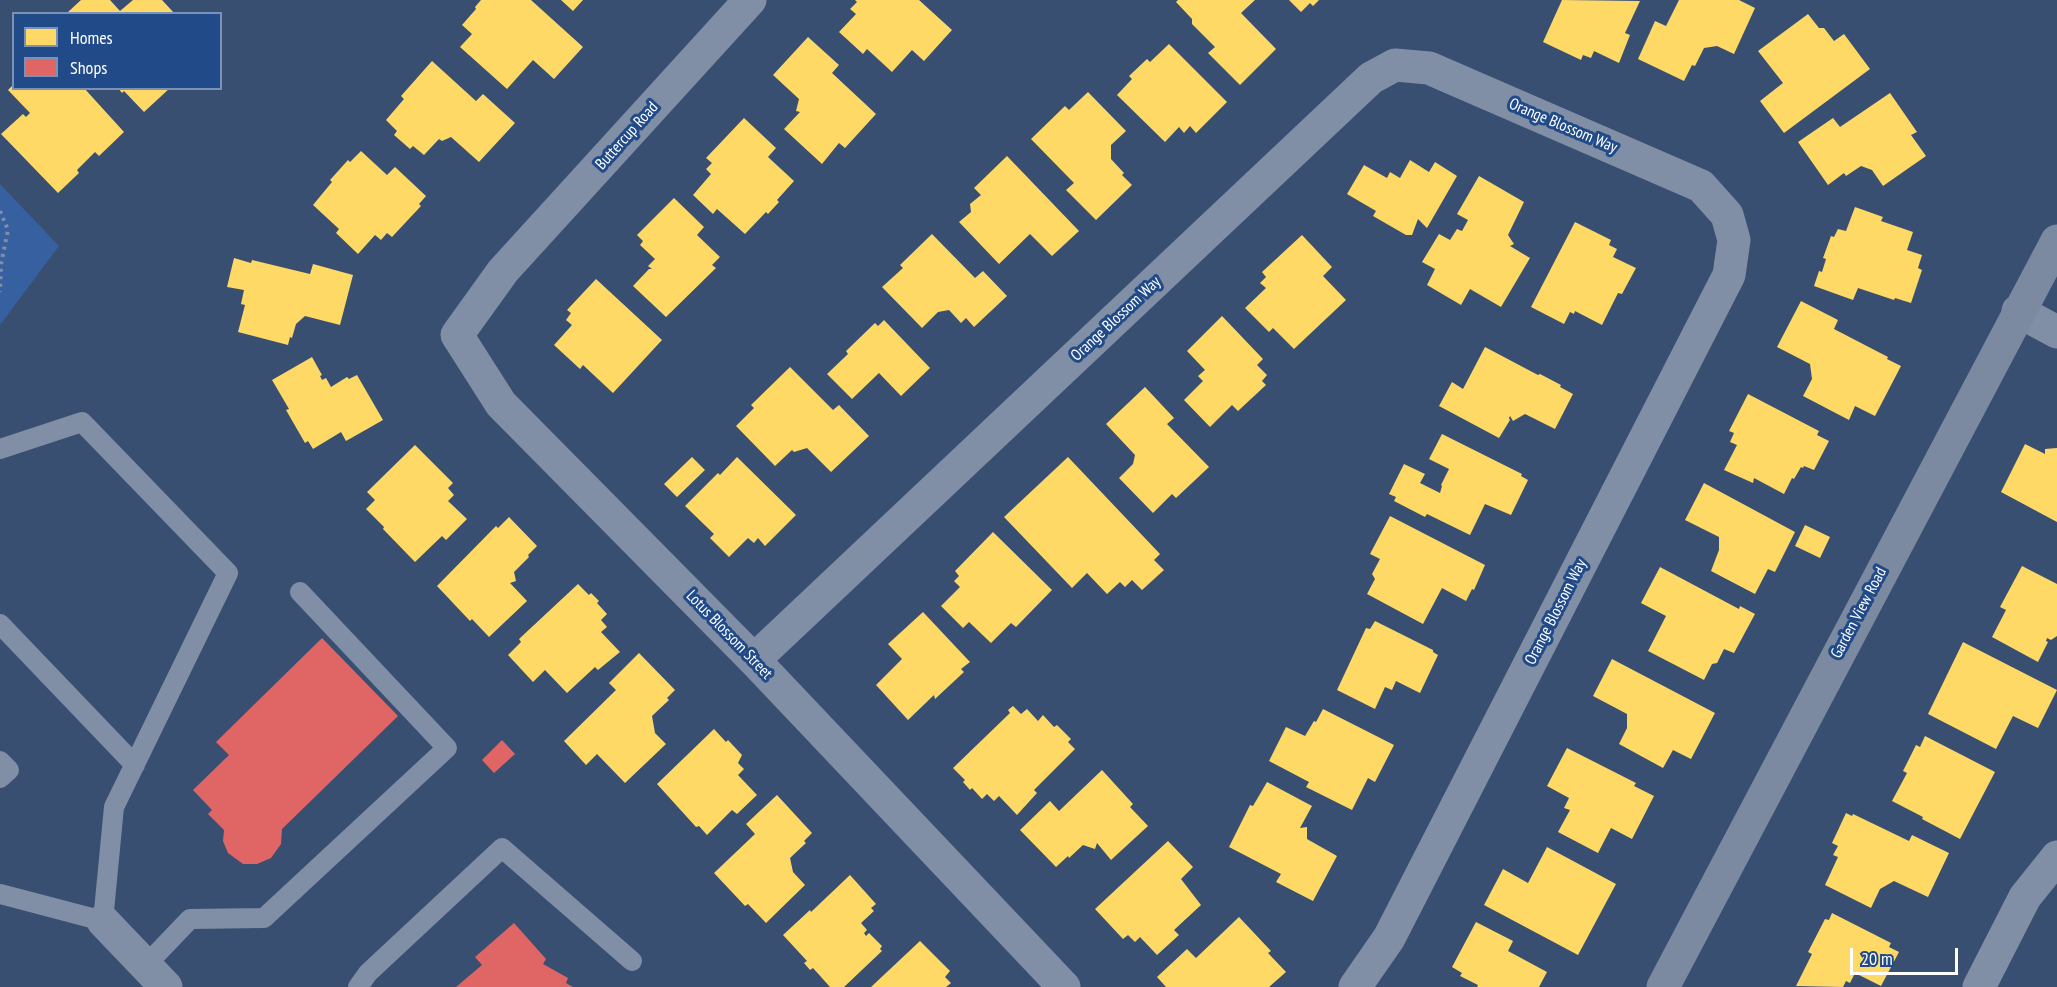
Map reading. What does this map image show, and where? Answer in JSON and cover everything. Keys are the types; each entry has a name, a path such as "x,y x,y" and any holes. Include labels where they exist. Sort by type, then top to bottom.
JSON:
{"main road":[{"name":"Garden View Road","path":"1663,987 2057,240"}],"street":[{"name":"Buttercup Road","path":"503,271 750,0"},
{"name":"Orange Blossom Way","path":"754,660 1371,78 1395,65 1429,68 1701,186 1727,215 1734,240 1729,275 1389,938 1355,987"},
{"name":"Lotus Blossom Street","path":"503,271 457,335 501,404 754,660 1064,987"},
{"path":"2018,311 2057,332"},
{"path":"1979,987 2025,897 2057,857"},
{"path":"104,921 156,976"}],"lane":[{"path":"0,449 82,422 228,573 114,807 104,921 0,894"},
{"path":"156,976 190,919 264,918 447,748 300,592"},
{"path":"0,624 135,765"},
{"path":"0,761 9,770 0,778"},
{"path":"358,987 368,973 502,848 632,961"}],"path":[{"path":"0,211 8,230 1,264 0,292"}],"shaded area":[{"path":"0,184 59,246 0,325"}],"building: Homes":[{"path":"81,0 110,0 120,11 133,0 162,0 173,12 68,12"},
{"path":"481,0 531,0 583,47 554,79 533,60 507,89 460,47 472,34 462,25"},
{"path":"561,0 583,0 573,11"},
{"path":"855,0 919,0 952,30 924,61 912,50 892,72 867,49 863,54 839,32 856,14 850,9 857,2"},
{"path":"1178,0 1255,0 1241,13 1276,49 1240,85 1208,53 1215,47 1192,24 1192,19 1176,2"},
{"path":"1289,0 1319,0 1313,6 1310,3 1301,12"},
{"path":"1562,0 1640,1 1625,33 1630,35 1619,63 1594,51 1591,58 1583,55 1581,60 1543,42"},
{"path":"1679,0 1739,0 1755,8 1734,54 1717,46 1704,48 1684,81 1638,59 1655,21 1666,26"},
{"path":"1808,14 1819,28 1824,28 1834,41 1844,34 1870,69 1784,133 1760,101 1783,83 1758,51"},
{"path":"808,37 839,65 832,73 876,114 845,148 839,143 822,164 784,129 800,112 796,111 799,99 773,75"},
{"path":"1169,44 1227,102 1196,133 1190,126 1184,133 1179,127 1165,142 1117,95 1132,79 1129,76 1147,59 1150,62"},
{"path":"432,61 476,101 483,94 515,123 479,162 451,137 442,141 439,139 424,155 413,146 410,149 394,135 397,131 386,120 404,99 401,96"},
{"path":"12,86 12,90 86,90 124,132 99,156 95,152 77,170 79,173 58,193 1,134 23,114 26,117 30,113 8,90"},
{"path":"120,90 168,90 144,112 124,91 122,93"},
{"path":"1088,92 1126,131 1111,145 1111,159 1132,185 1096,220 1066,190 1074,183 1031,139 1065,106 1069,110"},
{"path":"1890,93 1917,132 1911,135 1926,156 1883,186 1872,170 1861,166 1846,176 1844,173 1828,185 1798,142 1833,118 1840,127"},
{"path":"744,118 776,148 768,157 794,181 768,214 766,212 745,234 717,209 713,214 693,195 711,174 706,169 712,163 706,158"},
{"path":"361,151 387,175 395,167 426,196 419,204 421,206 392,237 387,233 381,240 375,235 358,254 336,233 339,229 313,205 332,182 330,180 348,160 350,162"},
{"path":"1007,156 1079,231 1052,256 1030,234 999,264 959,222 971,212 970,204 981,195 974,188"},
{"path":"1410,160 1429,172 1435,162 1457,176 1427,228 1418,219 1412,235 1406,235 1373,216 1376,211 1347,194 1364,165 1387,178 1390,172 1400,178"},
{"path":"1479,176 1524,202 1508,235 1514,244 1510,246 1530,258 1501,307 1470,289 1461,305 1427,285 1435,269 1422,262 1439,234 1450,240 1457,229 1462,231 1468,220 1457,214"},
{"path":"674,198 704,227 697,235 720,257 712,265 716,268 666,317 633,286 649,269 652,269 648,266 655,259 640,245 643,241 637,235"},
{"path":"1855,207 1883,217 1881,221 1913,232 1907,250 1922,255 1918,268 1922,270 1911,303 1858,288 1853,300 1814,286 1819,271 1822,272 1826,259 1823,258 1831,236 1834,237 1838,229 1846,231"},
{"path":"1575,222 1611,240 1609,245 1617,249 1613,257 1636,268 1622,294 1618,293 1602,325 1575,311 1574,314 1570,312 1564,324 1531,307"},
{"path":"932,234 975,278 983,271 1007,296 974,327 966,318 961,323 949,310 938,312 922,328 882,287 903,268 900,265"},
{"path":"1302,235 1332,267 1323,276 1346,300 1294,349 1273,328 1269,332 1245,308 1266,288 1260,283 1266,277 1262,272"},
{"path":"234,258 310,274 313,264 353,275 340,325 305,316 296,324 288,345 238,332 245,305 241,304 244,290 227,287"},
{"path":"596,279 662,340 613,393 583,365 580,369 554,345 572,325 566,320 571,313 567,310"},
{"path":"1801,301 1838,320 1834,329 1901,366 1875,416 1855,406 1849,420 1803,396 1812,379 1810,364 1777,347"},
{"path":"1222,316 1263,359 1257,365 1267,375 1262,381 1266,385 1238,411 1232,405 1210,427 1184,400 1203,381 1198,376 1205,370 1187,351"},
{"path":"884,320 930,368 901,396 879,373 852,399 827,374 848,354 846,351 875,323 878,326"},
{"path":"1485,347 1561,385 1560,387 1573,394 1555,429 1525,414 1513,421 1510,416 1499,438 1439,406 1452,382 1463,389"},
{"path":"312,357 322,375 320,376 322,380 326,378 331,387 347,377 349,379 357,375 383,420 346,441 341,432 313,449 308,441 305,443 272,380"},
{"path":"790,367 833,410 839,405 869,436 831,472 807,448 794,452 792,450 775,466 736,426 754,408 751,405"},
{"path":"1145,387 1174,418 1167,424 1209,467 1176,498 1172,494 1153,513 1119,478 1133,464 1135,455 1106,424"},
{"path":"1748,394 1819,431 1817,435 1829,441 1814,470 1801,467 1784,494 1754,478 1753,483 1724,470 1737,445 1730,442 1734,433 1729,431"},
{"path":"1442,434 1522,474 1521,476 1528,480 1511,515 1485,504 1470,535 1427,514 1425,517 1394,501 1396,497 1389,494 1404,464 1425,474 1420,483 1440,493 1441,485 1449,469 1429,459"},
{"path":"2025,444 2045,454 2045,449 2057,448 2057,522 2001,492"},
{"path":"415,445 453,483 448,488 454,495 448,501 467,519 446,540 442,536 415,562 366,509 375,500 367,492"},
{"path":"692,457 705,470 677,497 664,484"},
{"path":"737,457 796,515 765,546 758,538 754,543 748,538 729,557 710,538 714,534 685,506"},
{"path":"1068,457 1160,554 1154,560 1164,570 1142,590 1132,580 1125,587 1120,582 1107,594 1087,573 1072,588 1004,517"},
{"path":"1704,483 1795,532 1775,572 1768,569 1755,594 1711,571 1719,550 1719,537 1685,520"},
{"path":"1390,516 1485,565 1474,590 1472,589 1466,601 1442,588 1423,624 1367,594 1375,579 1372,574 1380,559 1370,554"},
{"path":"509,517 537,546 514,572 516,581 510,583 527,601 489,637 472,619 470,621 437,586 496,526 498,528"},
{"path":"1805,525 1830,537 1820,558 1795,546"},
{"path":"993,532 1052,590 1016,627 1011,623 991,643 969,622 963,628 941,606 960,587 954,581 959,576 955,571"},
{"path":"2022,566 2057,584 2057,636 2051,640 2047,638 2048,642 2038,662 1992,637 2006,610 2000,607"},
{"path":"1660,567 1739,609 1740,606 1755,614 1734,653 1724,649 1717,663 1712,664 1704,680 1648,651 1666,616 1641,603"},
{"path":"578,584 599,601 597,603 607,614 601,620 607,627 601,632 620,652 598,670 595,667 567,693 545,670 533,682 508,655 521,642 519,639"},
{"path":"923,612 970,662 961,669 964,672 935,699 934,695 908,720 876,685 902,659 888,644"},
{"path":"1375,621 1433,650 1438,655 1420,693 1396,681 1392,690 1385,687 1375,709 1337,690 1366,628 1370,629"},
{"path":"1963,642 2057,690 2038,728 2013,716 1996,749 1928,714"},
{"path":"639,653 675,690 667,698 669,700 652,716 655,733 666,744 625,783 597,754 586,765 564,741 616,690 609,683"},
{"path":"1612,659 1715,713 1691,759 1673,750 1663,768 1619,744 1627,728 1627,714 1593,696"},
{"path":"1013,706 1021,714 1027,709 1038,721 1043,715 1054,727 1057,725 1071,739 1068,742 1075,749 1034,790 1037,793 1017,815 999,796 994,801 987,794 982,799 972,788 970,790 963,782 965,780 953,768 1010,713 1008,710"},
{"path":"1323,709 1394,745 1375,782 1368,778 1352,810 1306,787 1309,782 1269,761 1286,727 1305,736"},
{"path":"714,729 742,755 738,763 744,769 738,775 757,795 737,814 732,810 707,835 699,826 696,827 657,784"},
{"path":"1925,736 1995,772 1960,839 1892,801 1907,773 1903,771 1916,745 1920,747"},
{"path":"1567,748 1636,783 1634,786 1654,796 1632,839 1611,828 1598,853 1558,832 1570,810 1564,808 1569,798 1547,786"},
{"path":"1102,770 1133,804 1130,807 1148,826 1111,860 1097,843 1095,849 1083,845 1056,867 1020,830 1050,801 1059,811"},
{"path":"1267,782 1312,806 1300,828 1307,827 1307,839 1337,856 1313,901 1276,882 1281,874 1229,847 1250,805 1253,806"},
{"path":"777,795 812,833 804,841 806,843 790,858 793,872 805,885 766,923 748,904 745,906 714,873 755,834 746,824"},
{"path":"1846,813 1852,816 1853,814 1909,841 1912,835 1949,853 1928,897 1894,881 1880,889 1871,908 1825,885 1838,857 1833,855 1838,846 1832,843"},
{"path":"1168,841 1193,867 1181,879 1201,905 1174,930 1179,935 1157,955 1140,937 1135,942 1128,935 1123,939 1095,909"},
{"path":"1547,847 1616,884 1578,955 1484,905 1503,869 1528,883"},
{"path":"850,875 876,904 871,908 874,911 861,923 867,930 864,933 866,936 869,933 882,946 880,949 882,951 844,987 830,987 813,968 810,970 804,963 807,961 783,935"},
{"path":"1832,913 1891,943 1889,947 1899,952 1881,986 1855,973 1850,983 1846,981 1843,987 1796,986 1812,954 1808,952 1825,919 1829,920"},
{"path":"1239,917 1271,951 1268,953 1286,972 1269,987 1166,987 1157,977 1187,949 1196,958"},
{"path":"1476,922 1513,941 1508,951 1547,972 1539,987 1477,987 1478,985 1460,976 1462,973 1452,967"},
{"path":"920,941 950,971 945,977 951,983 946,987 871,987"}],"building: Shops":[{"path":"322,638 398,716 282,829 281,844 271,858 257,864 243,864 228,853 223,841 224,830 208,814 212,810 193,790 229,755 216,742"},
{"path":"502,740 515,754 494,773 482,760"},
{"path":"514,923 546,959 543,964 568,978 566,983 573,987 456,987 482,965 475,957"}]}
